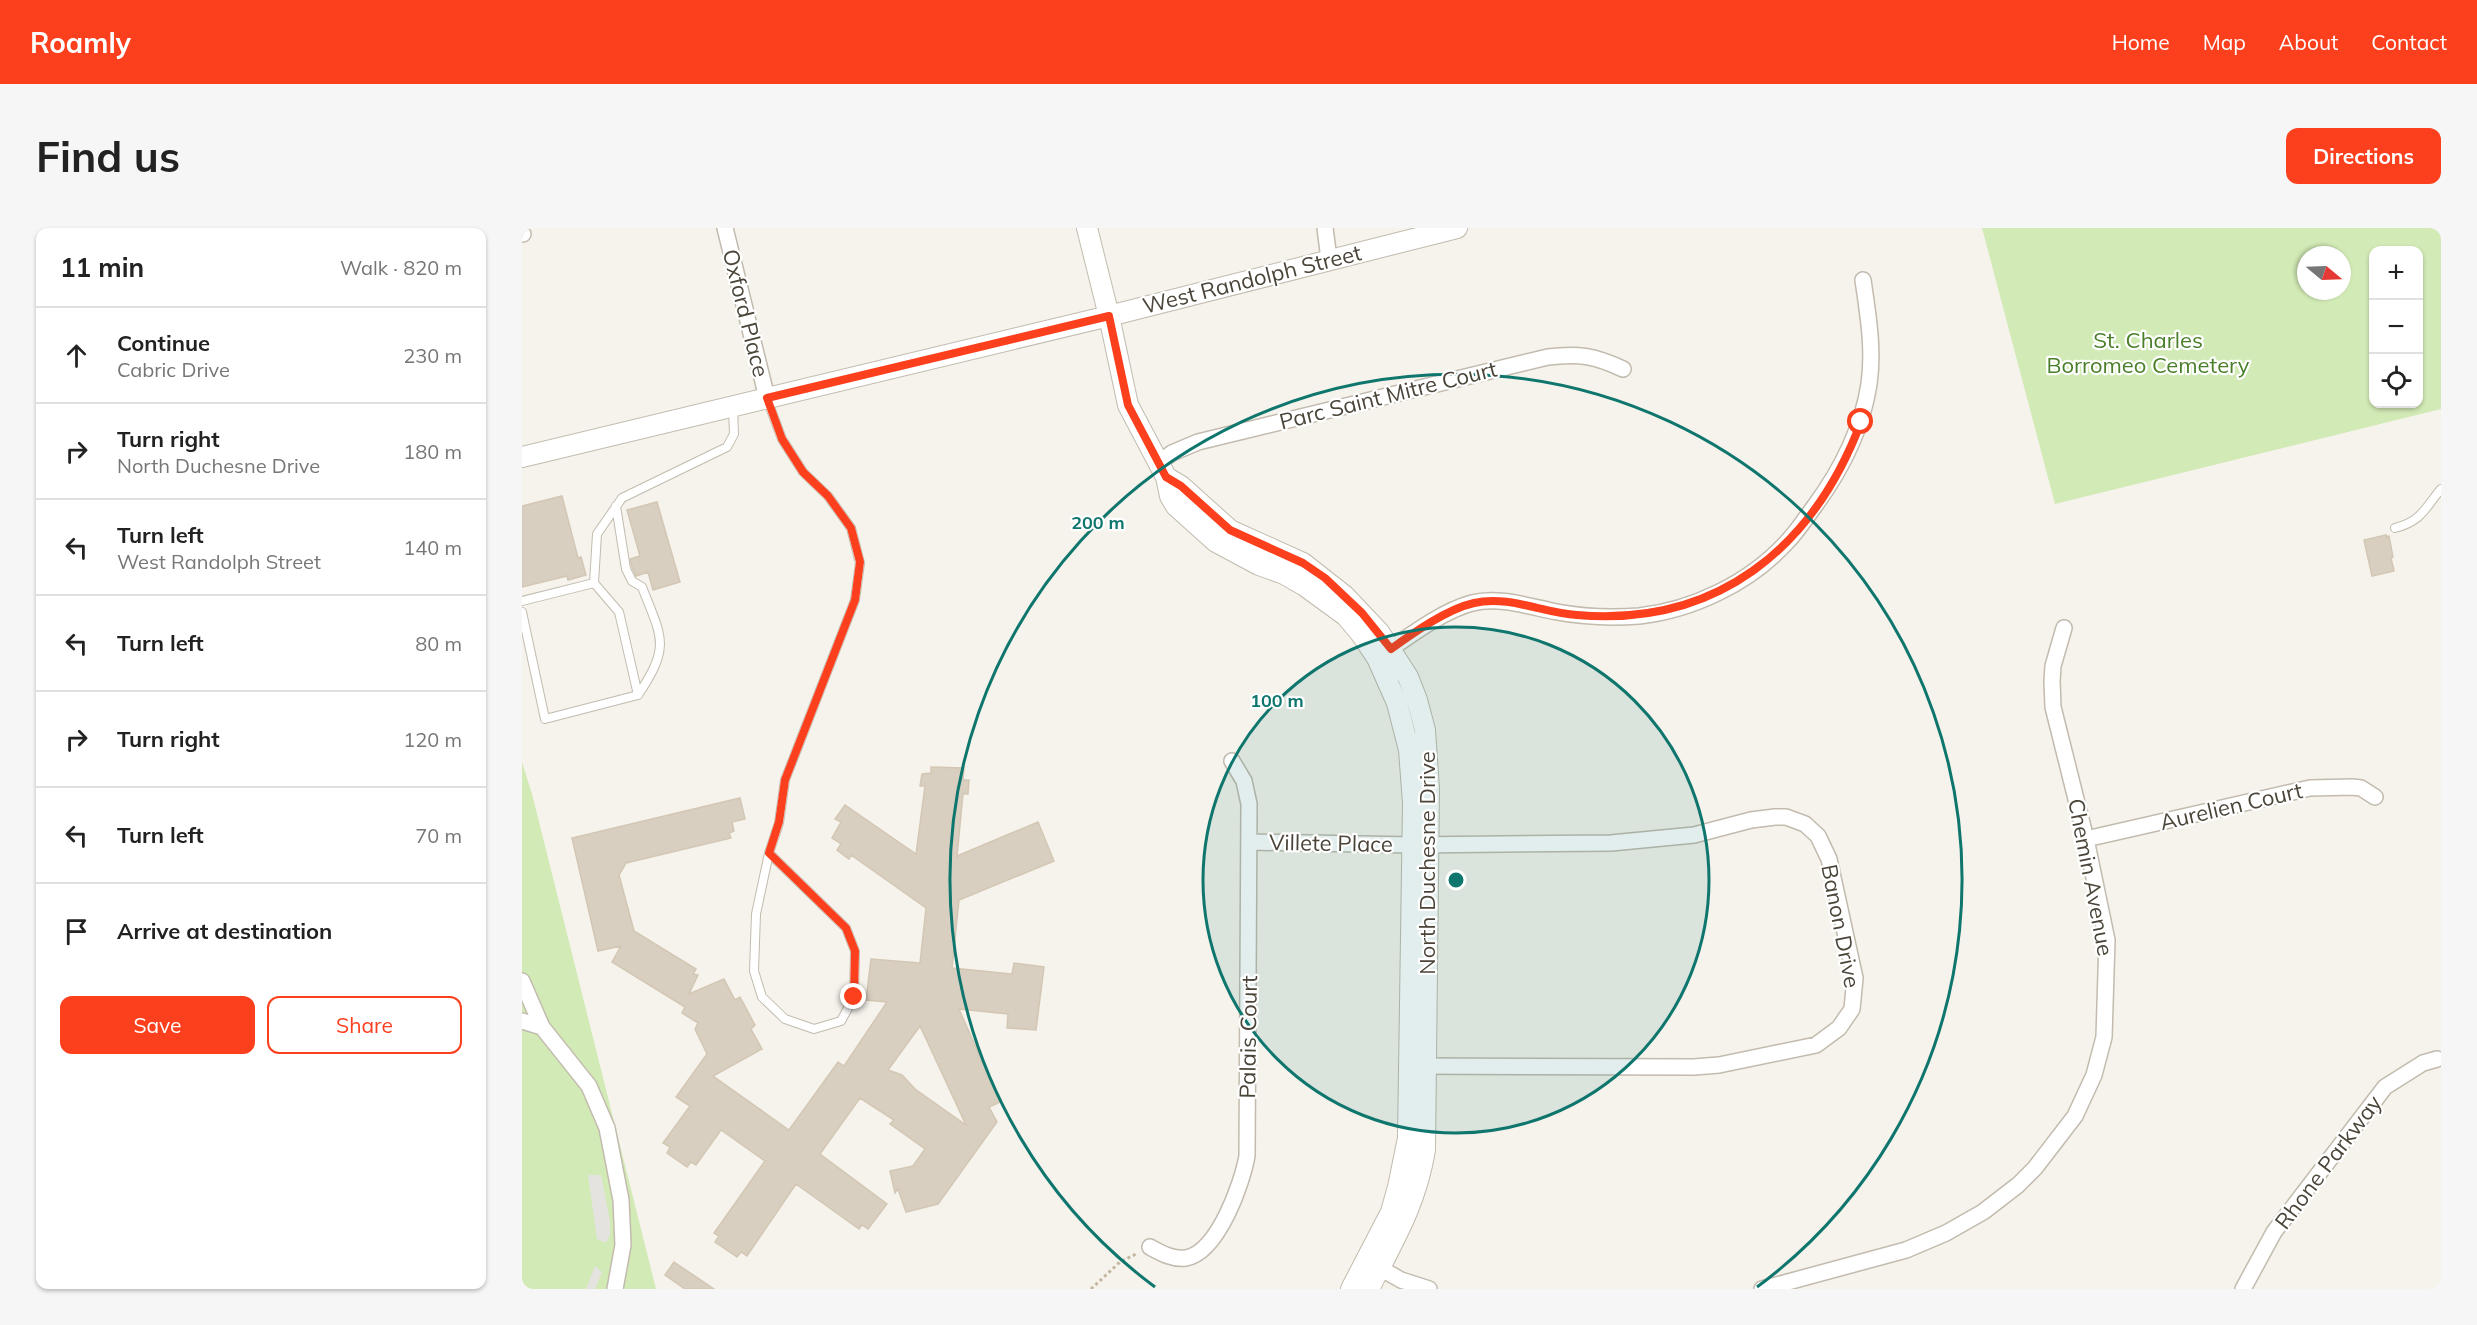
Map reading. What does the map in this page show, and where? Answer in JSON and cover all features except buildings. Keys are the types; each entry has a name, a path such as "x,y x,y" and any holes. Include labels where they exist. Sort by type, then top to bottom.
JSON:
{"street":[{"name":"Oxford Place","path":"724,228 767,398"},
{"name":"North Duchesne Drive","path":"1087,228 1128,405 1162,470 1170,496 1176,506 1202,531 1236,554 1284,574 1327,601 1346,616 1384,654 1409,750 1421,844 1409,927 1418,1066 1408,1138 1398,1187 1373,1264 1369,1289"},
{"path":"1325,228 1329,259"},
{"name":"West Randolph Street","path":"522,457 1109,316 1457,228"},
{"path":"1384,654 1434,621 1472,603 1507,602 1575,615 1614,617 1658,613 1716,593 1734,584 1768,560 1797,530 1834,480 1861,422 1871,367 1870,329 1863,280"},
{"name":"Parc Saint Mitre Court","path":"1162,470 1172,453 1198,442 1542,358 1564,355 1594,356 1623,369"},
{"name":"Chemin Avenue","path":"1762,1289 1906,1250 1946,1233 1983,1212 2018,1185 2062,1135 2075,1116 2094,1075 2104,1037 2107,940 2053,700 2053,666 2064,628"},
{"name":"Palais Court","path":"1150,1247 1164,1255 1184,1258 1194,1255 1208,1243 1226,1216 1243,1176 1246,1156 1251,842 1249,804 1244,781 1232,761"},
{"name":"Aurelien Court","path":"2086,839 2310,788 2361,788 2375,797"},
{"name":"Banon Drive","path":"1418,1066 1670,1069 1719,1065 1816,1046 1831,1036 1847,1018 1852,1009 1856,988 1829,859 1818,836 1796,820 1786,817 1764,818 1694,835 1634,842 1421,844"},
{"name":"Villete Place","path":"1251,842 1421,844"},
{"path":"522,981 542,1028 589,1086 607,1128 621,1200 623,1245 615,1289"},
{"path":"522,1021 542,1028"},
{"name":"Rhone Parkway","path":"2243,1289 2274,1232 2385,1087 2423,1063 2436,1059"},
{"name":"North Duchesne Drive","path":"1351,1289 1373,1264"},
{"path":"1373,1264 1401,1280 1429,1289"}],"lane":[{"path":"767,398 782,439 803,472 828,496 851,528 860,562 855,600 785,780 779,822 769,853 756,914 754,971 762,997 785,1019 814,1029 841,1021 854,997 855,951 846,928 769,853"},
{"path":"638,695 619,612 594,583 597,534 622,498 727,447 734,434 733,406"},
{"path":"2395,528 2413,523 2419,518 2441,489"},
{"path":"522,612 545,719 638,695 654,671 660,655 660,642 642,587 632,581 626,569 616,506"},
{"path":"522,601 594,583"}],"path":[{"path":"1091,1289 1120,1262 1150,1247"}],"green space":[{"name":"St. Charles Borromeo Cemetery","path":"1982,228 2441,228 2441,409 2055,504"},
{"path":"522,762 532,794 656,1289 522,1289"}],"shaded area":[{"path":"588,1175 601,1175 610,1221 610,1235 606,1243 597,1239"},
{"path":"595,1266 602,1272 595,1289 586,1289"}],"route":[{"path":"854,997 855,951 846,928 769,853 779,822 785,780 855,600 860,562 851,528 828,496 803,472 782,439 767,398 1109,316 1128,405 1166,477 1181,486 1195,501 1230,530 1280,555 1303,563 1325,578 1362,613 1391,649 1434,621 1472,603 1498,602 1575,615 1614,617 1658,613 1696,602 1716,593 1734,584 1768,560 1797,530 1834,480 1861,422"}]}
